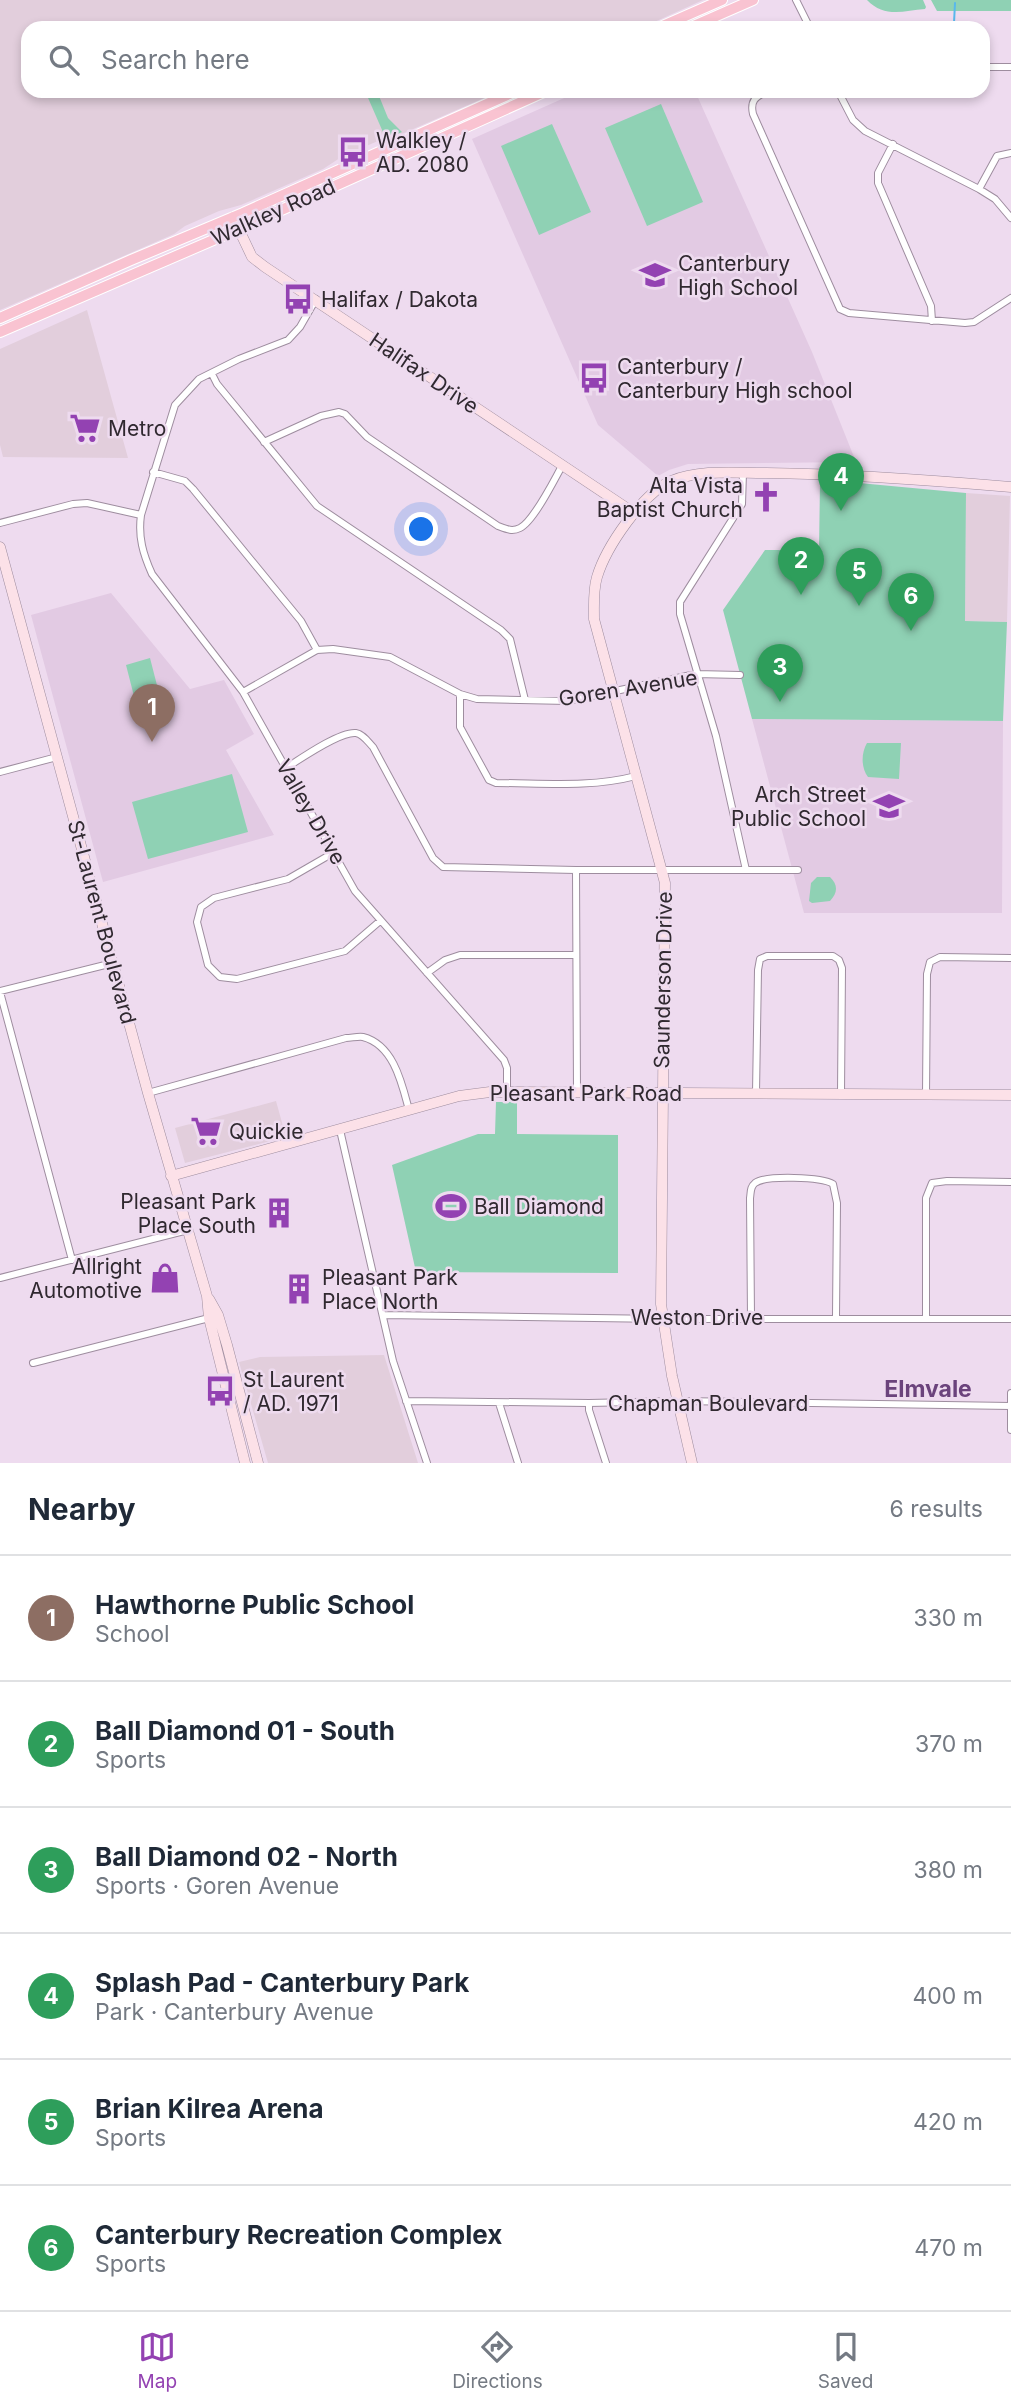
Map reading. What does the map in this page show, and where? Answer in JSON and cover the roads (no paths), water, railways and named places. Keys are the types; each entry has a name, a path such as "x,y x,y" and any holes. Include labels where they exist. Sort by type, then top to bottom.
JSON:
{"main road":[{"path":"674,21 722,0"},
{"path":"705,21 753,0"},
{"name":"Walkley Road","path":"0,332 235,223 334,171 510,98"},
{"name":"Walkley Road","path":"0,318 65,289 395,158 512,98"},
{"path":"389,147 395,158"},
{"path":"334,171 339,182"},
{"path":"65,289 71,301"}],"street":[{"path":"796,0 806,21"},
{"path":"990,67 1011,67"},
{"path":"754,98 751,105 753,114 840,309 849,313 965,323 974,321 1011,298"},
{"path":"842,98 853,120 865,131 979,189 995,199 1011,218"},
{"path":"893,144 878,173 878,183 931,306 932,321"},
{"path":"979,189 997,156 1011,153"},
{"name":"Halifax Drive","path":"235,223 252,257 634,513"},
{"name":"Valley Drive","path":"316,299 300,327 288,340 239,359 199,379 175,405 141,515 139,537 152,574 243,692 355,891 504,1059 507,1068 507,1092"},
{"path":"212,374 217,384 317,506 501,630 510,639 525,700"},
{"path":"264,442 321,416 339,412 345,414 367,437 509,531 523,527 562,466"},
{"path":"153,472 185,481 193,489 300,621 317,650 243,692"},
{"path":"743,473 742,504 680,602 680,614 716,736 746,870"},
{"name":"Saunderson Drive","path":"692,1463 672,1376 663,1319 661,1094 665,883 594,619 593,599 597,576 634,513 653,492 670,481 695,474 897,477 1011,487"},
{"path":"0,523 80,503 141,515"},
{"name":"St-Laurent Boulevard","path":"1,551 148,1093 207,1296 209,1318 245,1463"},
{"name":"Goren Avenue","path":"317,650 333,649 390,657 460,694 477,699 568,701 696,674 740,675"},
{"path":"460,694 460,727 489,780 496,783 590,784 636,776"},
{"path":"286,768 343,735 354,732 362,735 373,747 433,858 443,867 798,870"},
{"path":"0,772 57,757"},
{"path":"333,853 288,878 214,898 201,906 197,922 208,965 220,977 237,979 345,951 380,921"},
{"path":"576,870 577,1092"},
{"path":"427,973 445,960 460,955 576,955"},
{"path":"756,1093 760,959 768,956 833,956 839,960 842,968 841,1094"},
{"path":"926,1095 927,974 930,962 940,957 1011,958"},
{"path":"72,1260 0,992 113,963"},
{"path":"148,1093 346,1038 363,1037 377,1045 394,1064 409,1110"},
{"name":"Pleasant Park Road","path":"171,1175 459,1096 507,1092 1011,1095"},
{"path":"340,1130 393,1361 427,1463"},
{"path":"751,1317 751,1187 757,1181 766,1179 821,1179 833,1184 837,1203 836,1317"},
{"path":"926,1318 926,1198 932,1184 947,1181 1011,1182"},
{"path":"0,1278 188,1230"},
{"name":"St-Laurent Boulevard","path":"207,1296 218,1315 258,1463"},
{"name":"Weston Drive","path":"383,1315 663,1319 1011,1319"},
{"path":"33,1363 209,1318"},
{"path":"1011,1392 1011,1430"},
{"name":"Chapman Boulevard","path":"406,1401 679,1401 1011,1406"},
{"path":"499,1403 518,1463"},
{"path":"589,1403 606,1463"},
{"path":"235,1417 246,1414"}],"waterway":[{"path":"954,21 955,3"}],"place":[{"name":"Walkley / AD. 2080","path":"353,152"},
{"name":"Canterbury High School","path":"655,275"},
{"name":"Halifax / Dakota","path":"298,299"},
{"name":"Canterbury / Canterbury High school","path":"594,378"},
{"name":"Metro","path":"85,428"},
{"name":"Alta Vista Baptist Church","path":"766,497"},
{"name":"Splash Pad - Canterbury Park","path":"841,511"},
{"name":"Ball Diamond 01 - South","path":"801,595"},
{"name":"Brian Kilrea Arena","path":"859,606"},
{"name":"Canterbury Recreation Complex","path":"911,631"},
{"name":"Ball Diamond 02 - North","path":"780,702"},
{"name":"Hawthorne Public School","path":"152,742"},
{"name":"Arch Street Public School","path":"889,806"},
{"name":"Quickie","path":"206,1131"},
{"name":"Ball Diamond","path":"451,1206"},
{"name":"Pleasant Park Place South","path":"279,1213"},
{"name":"Allright Automotive","path":"165,1278"},
{"name":"Pleasant Park Place North","path":"299,1289"},
{"name":"St Laurent / AD. 1971","path":"220,1391"}],"district":[{"name":"Elmvale","path":"928,1389"}]}
